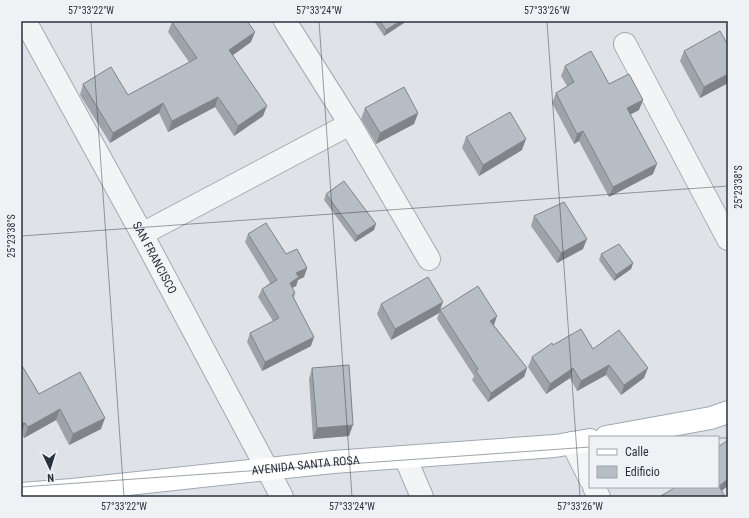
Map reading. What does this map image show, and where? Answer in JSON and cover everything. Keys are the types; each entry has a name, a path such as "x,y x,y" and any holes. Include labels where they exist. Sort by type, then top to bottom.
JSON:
{"main road":[{"path":"612,436 711,418 728,412"},
{"name":"AVENIDA SANTA ROSA","path":"21,494 73,494 333,462 555,446 581,442"}],"street":[{"name":"SAN FRANCISCO","path":"25,21 142,234 282,497"},
{"path":"285,21 350,124 429,259"},
{"path":"625,44 728,239"},
{"path":"142,234 350,124"},
{"path":"581,442 589,475"},
{"path":"405,457 422,497"},
{"path":"594,488 599,497"}],"building":[{"path":"247,21 255,32 229,50 267,106 238,126 218,97 172,121 163,103 113,133 83,84 111,67 128,95 197,58 172,22"},
{"path":"380,21 400,21 386,30"},
{"path":"720,31 728,45 728,74 704,87 684,51"},
{"path":"591,51 609,84 629,74 643,100 627,108 657,164 613,187 583,131 577,134 556,93 574,82 565,66"},
{"path":"404,87 418,113 380,133 365,108"},
{"path":"510,112 526,139 483,165 466,137"},
{"path":"344,181 376,224 357,236 326,194"},
{"path":"564,202 587,239 561,253 534,216"},
{"path":"266,223 286,254 297,249 307,268 296,273 299,277 290,283 295,293 292,295 314,337 265,362 250,333 279,318 262,289 277,280 248,234"},
{"path":"619,244 633,263 616,275 601,254"},
{"path":"428,277 443,302 395,329 381,304"},
{"path":"478,286 497,316 490,321 527,368 491,393 476,371 478,369 440,310"},
{"path":"581,329 593,349 619,330 648,368 624,385 609,365 581,381 573,368 550,384 532,357 552,343 553,345"},
{"path":"21,364 39,394 80,372 105,418 73,434 60,409 28,427 25,423 21,423"},
{"path":"349,365 353,425 317,428 312,368"},
{"path":"728,440 728,479 719,486 719,446"},
{"path":"719,486 724,495 721,497 659,497 674,488 719,488"}]}
